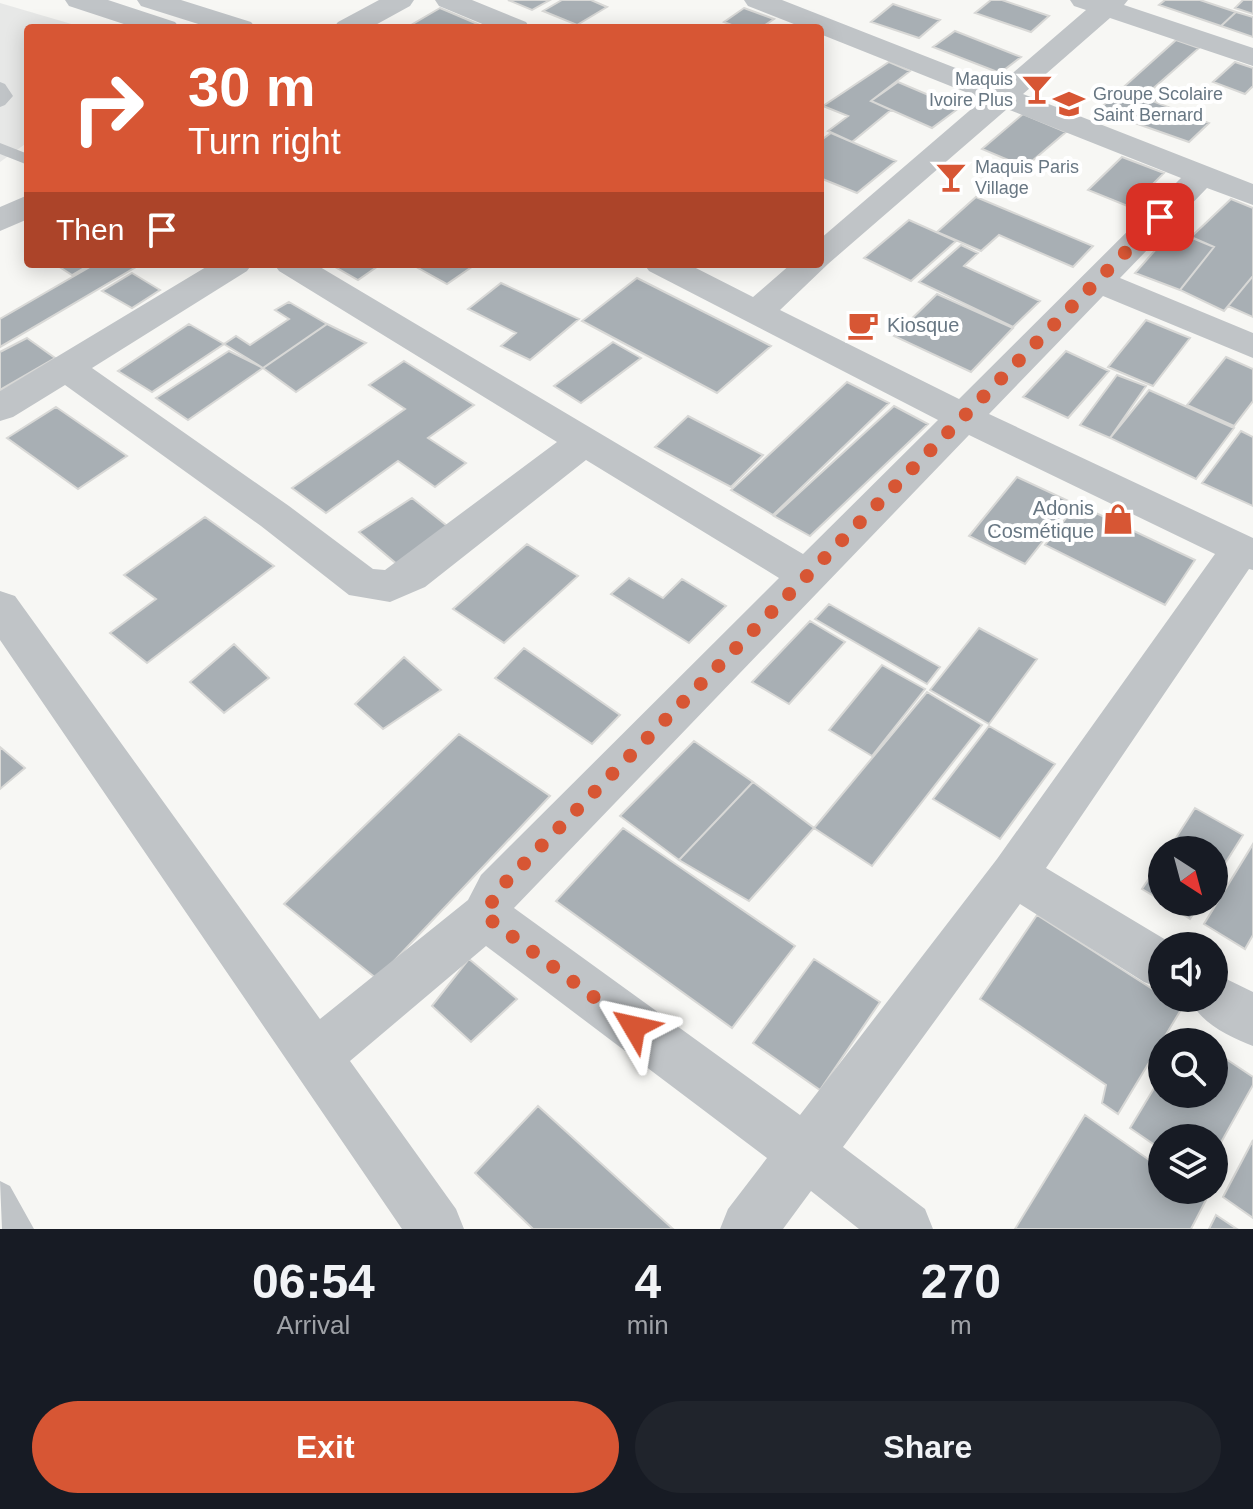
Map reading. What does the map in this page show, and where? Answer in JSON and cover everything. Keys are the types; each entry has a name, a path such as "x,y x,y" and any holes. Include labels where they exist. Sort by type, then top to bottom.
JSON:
{"street":[{"path":"151,0 228,24"},
{"path":"355,24 400,0"},
{"path":"449,0 506,24"},
{"path":"758,0 800,24"},
{"path":"91,1 154,24"},
{"path":"824,252 1101,3 1253,57"},
{"path":"830,41 1000,97 1253,195"},
{"path":"315,1056 485,916 498,890 1202,175"},
{"path":"0,221 24,207"},
{"path":"0,408 228,268"},
{"path":"298,268 582,443 807,576"},
{"path":"669,268 963,417 1247,552 1014,874 748,1229"},
{"path":"756,313 807,268"},
{"path":"1097,281 1253,346"},
{"path":"65,367 275,516 364,584 390,586 410,576 582,443"},
{"path":"0,607 436,1229"},
{"path":"1014,874 1148,956"},
{"path":"485,916 905,1229"},
{"path":"1228,1006 1253,1021"}],"lane":[{"path":"0,87 5,96 0,102"},
{"path":"0,148 24,158"},
{"path":"0,1196 19,1229"}],"shaded area":[{"path":"0,3 71,24 24,24 24,145 0,162"}],"building":[{"path":"508,0 550,0 532,10"},
{"path":"562,0 591,0 607,7 579,24 543,11"},
{"path":"991,0 1002,0 1049,16 1031,32 975,13"},
{"path":"1165,0 1200,0 1236,12 1221,26 1159,5"},
{"path":"1243,0 1253,0 1253,14 1235,8"},
{"path":"893,4 940,20 919,38 871,22"},
{"path":"440,8 478,24 413,24"},
{"path":"744,8 774,19 767,24 724,22"},
{"path":"1236,12 1253,17 1253,37 1221,26"},
{"path":"955,31 1021,57 1000,73 933,47"},
{"path":"1176,40 1199,48 1148,93 1160,98 1155,102 1209,123 1189,142 1098,110"},
{"path":"889,62 910,71 871,101 891,110 852,142 828,131 848,116 824,105"},
{"path":"1235,62 1253,68 1253,86 1245,94 1213,82"},
{"path":"898,82 959,108 932,128 871,101"},
{"path":"1023,114 1066,132 1025,167 982,149"},
{"path":"831,133 896,161 857,193 824,180 824,138"},
{"path":"1122,157 1164,173 1130,207 1088,190"},
{"path":"976,197 1093,246 1073,267 999,235 981,251 937,232"},
{"path":"1231,199 1253,208 1253,276 1224,311 1180,290 1214,247 1191,237"},
{"path":"909,220 956,241 911,281 864,258"},
{"path":"1173,230 1214,247 1180,290 1135,273"},
{"path":"961,245 978,253 964,266 1040,301 1013,327 919,282"},
{"path":"61,268 84,268 72,275"},
{"path":"88,268 134,268 0,347 0,319"},
{"path":"337,268 375,268 358,280"},
{"path":"418,268 470,268 447,284"},
{"path":"132,273 160,290 132,308 102,291"},
{"path":"1253,276 1253,317 1228,306"},
{"path":"637,278 771,346 717,393 582,321"},
{"path":"501,283 579,319 530,360 501,346 516,333 468,309"},
{"path":"937,294 1013,328 971,372 894,336"},
{"path":"289,302 327,324 263,368 224,344 236,336 250,345 289,319 275,310"},
{"path":"1146,320 1190,338 1153,386 1108,367"},
{"path":"189,324 224,344 152,392 118,371"},
{"path":"327,324 366,343 296,392 263,368"},
{"path":"27,338 55,358 0,390 0,352"},
{"path":"613,342 641,358 581,403 554,386"},
{"path":"229,351 263,368 188,420 156,398"},
{"path":"1066,351 1109,371 1068,418 1023,397"},
{"path":"1226,357 1253,369 1253,401 1234,426 1187,405"},
{"path":"404,361 474,405 428,438 466,463 435,487 398,461 326,513 292,488 405,409 369,385"},
{"path":"1117,375 1146,386 1110,438 1080,425"},
{"path":"847,382 889,403 773,515 731,490"},
{"path":"1149,390 1234,428 1196,479 1110,438"},
{"path":"894,406 928,424 810,536 774,516"},
{"path":"56,407 127,456 78,489 7,438"},
{"path":"688,416 763,455 731,487 655,447"},
{"path":"1241,431 1253,437 1253,506 1202,483"},
{"path":"1017,477 1073,503 1025,564 969,536"},
{"path":"412,498 451,529 398,565 359,532"},
{"path":"1077,504 1195,560 1165,605 1045,545"},
{"path":"205,517 274,566 147,663 110,633 156,599 124,575"},
{"path":"527,544 578,576 504,643 453,609"},
{"path":"629,578 663,598 682,579 726,606 689,643 611,594"},
{"path":"829,604 940,667 927,684 815,619"},
{"path":"810,621 845,642 789,704 752,682"},
{"path":"979,628 1037,659 989,724 930,690"},
{"path":"234,644 269,678 224,713 190,682"},
{"path":"524,648 620,715 592,744 495,678"},
{"path":"404,657 441,690 383,729 355,704"},
{"path":"882,665 925,689 872,756 829,730"},
{"path":"927,692 982,725 872,866 814,828"},
{"path":"989,726 1055,764 1000,839 933,799"},
{"path":"459,734 550,796 377,979 284,904"},
{"path":"694,741 753,782 679,860 620,816"},
{"path":"0,747 25,768 0,789"},
{"path":"753,782 814,828 749,901 679,860"},
{"path":"1195,808 1243,835 1228,859 1228,836 1177,836"},
{"path":"623,828 795,946 732,1028 556,901"},
{"path":"1253,844 1253,935 1245,949 1228,939 1228,932 1217,932 1204,924 1209,916 1228,916 1228,885"},
{"path":"1037,915 1148,986 1148,1012 1180,1012 1170,1028 1148,1028 1148,1064 1118,1114 1102,1103 1106,1085 980,999"},
{"path":"469,959 517,999 471,1042 432,1006"},
{"path":"814,959 880,1002 820,1090 753,1043"},
{"path":"1228,1060 1253,1077 1253,1085 1228,1130 1228,1124 1148,1124 1148,1140 1130,1128 1148,1098 1148,1108 1228,1108"},
{"path":"538,1106 673,1229 533,1229 475,1173"},
{"path":"1085,1115 1148,1159 1148,1204 1204,1204 1191,1229 1015,1229"},
{"path":"1253,1140 1253,1218 1228,1200 1228,1188"},
{"path":"1216,1215 1237,1229 1209,1229"}],"place":[{"name":"Maquis Ivoire Plus","path":"1037,89"},
{"name":"Groupe Scolaire Saint Bernard","path":"1069,104"},
{"name":"Maquis Paris Village","path":"951,177"},
{"name":"Kiosque","path":"863,325"},
{"name":"Adonis Cosmétique","path":"1118,519"}],"route":[{"path":"634,1027 485,916 498,890 1160,217"}]}
